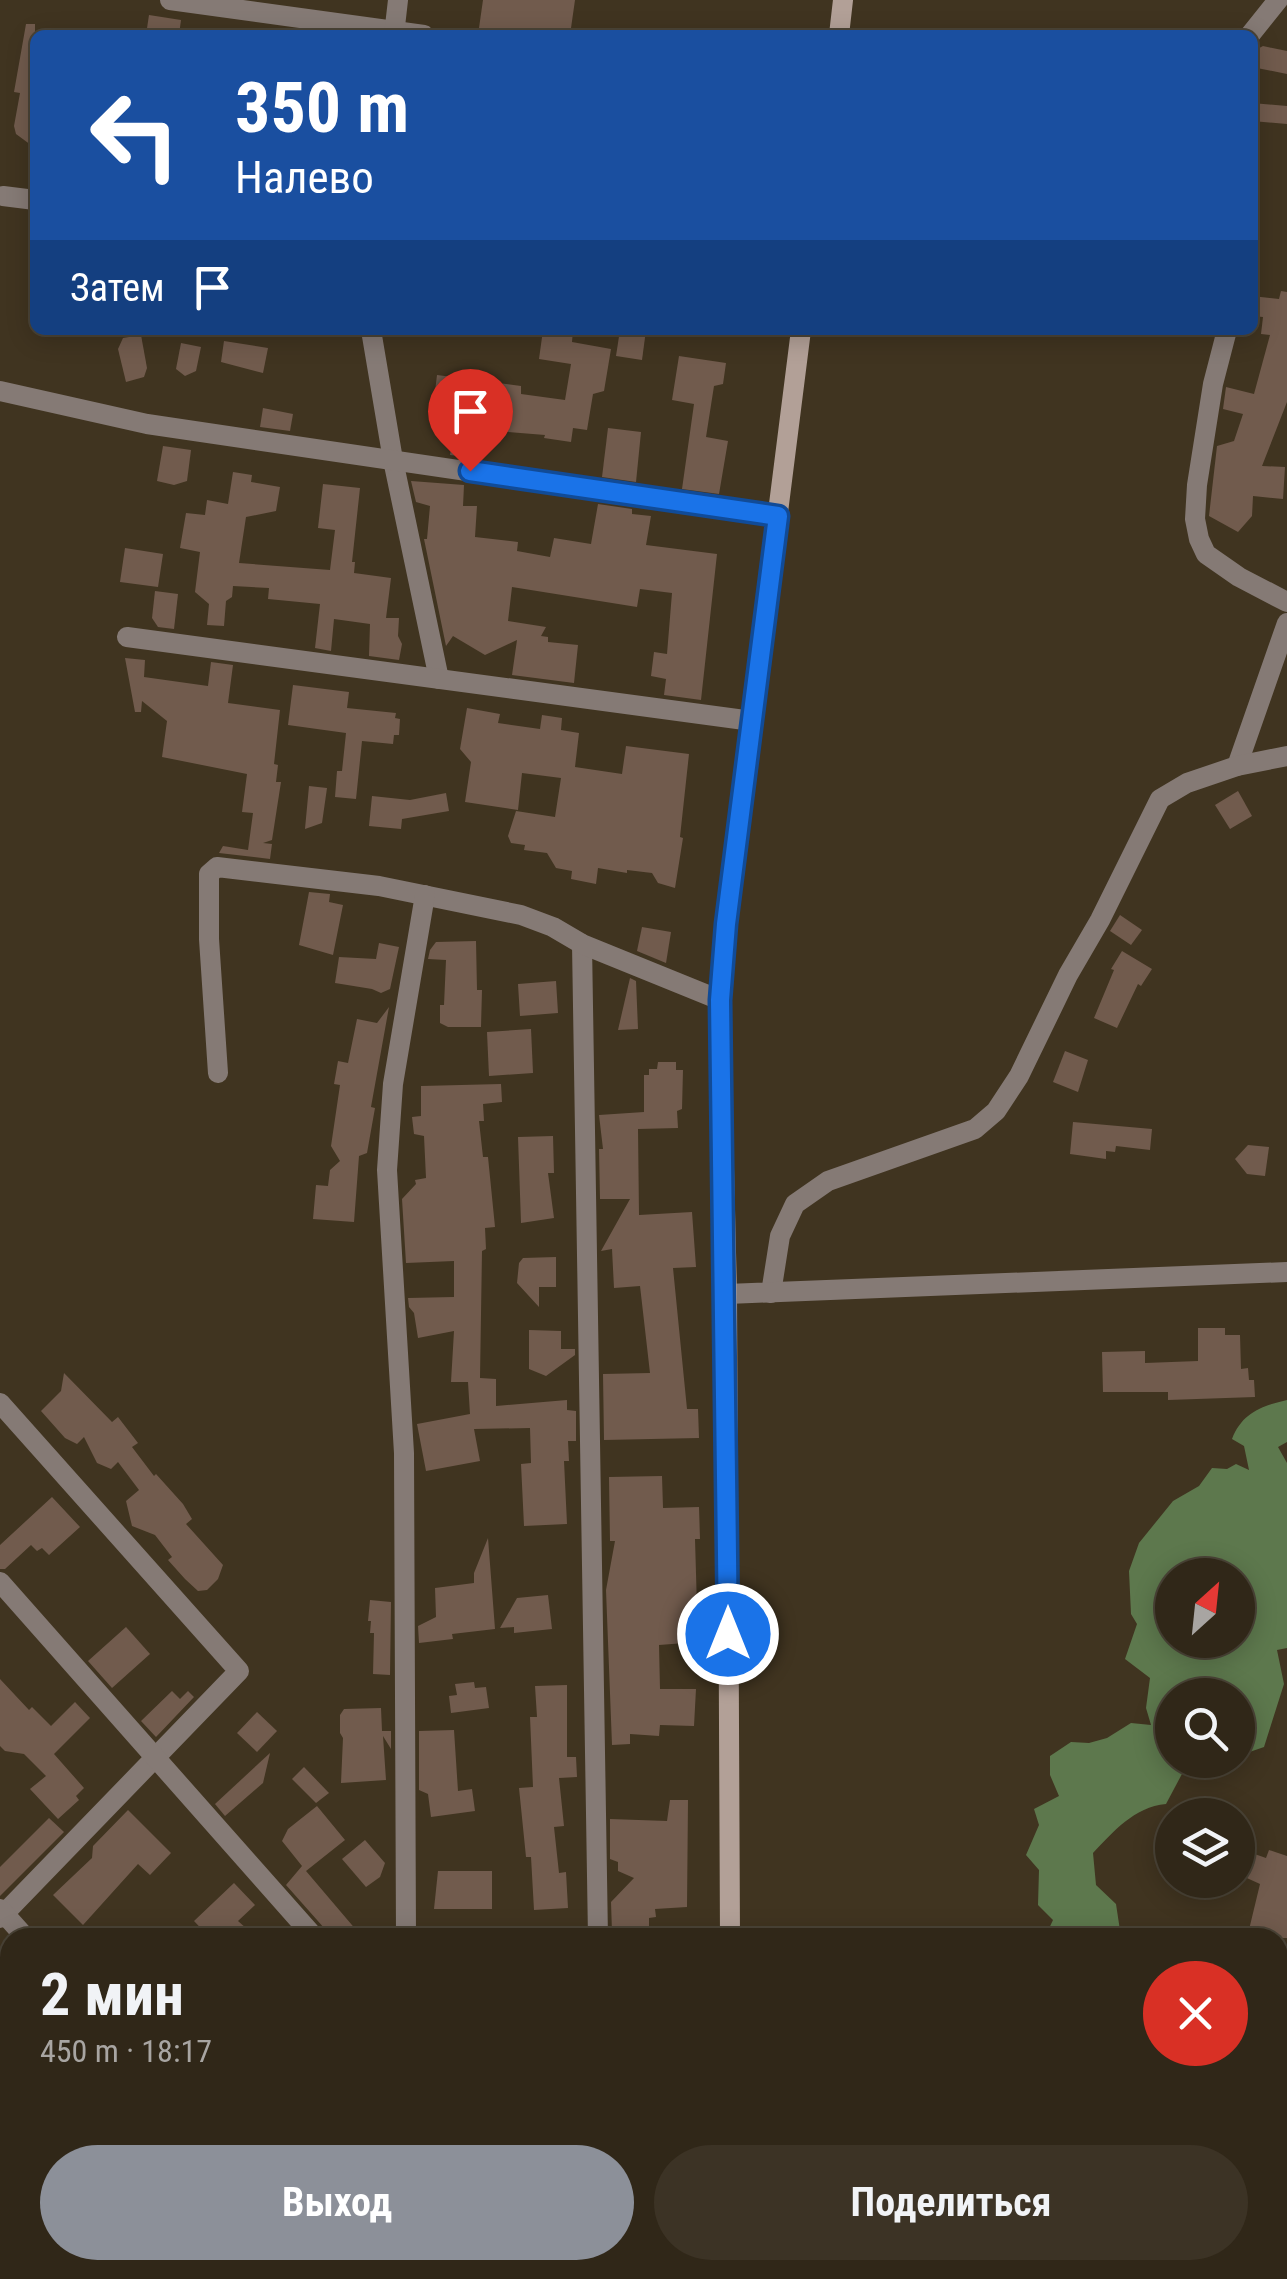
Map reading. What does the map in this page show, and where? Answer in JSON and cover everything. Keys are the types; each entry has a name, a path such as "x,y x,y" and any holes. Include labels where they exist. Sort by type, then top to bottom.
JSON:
{"main road":[{"path":"840,30 843,0"},
{"path":"730,1928 720,1000 726,924 800,335"}],"street":[{"path":"170,0 375,30"},
{"path":"395,30 398,0"},
{"path":"1254,30 1278,0"},
{"path":"3,196 30,199"},
{"path":"372,335 439,679"},
{"path":"1226,335 1213,384 1198,485 1195,519 1199,539 1206,554 1238,577 1287,602"},
{"path":"0,391 147,424 778,516"},
{"path":"1238,766 1287,623"},
{"path":"127,636 752,721"},
{"path":"771,1293 780,1236 794,1204 828,1182 976,1129 996,1111 1100,920 1160,799 1186,783 1287,756"},
{"path":"218,1072 209,940 212,870 217,867 379,886 521,915 720,1000"},
{"path":"406,1928 404,1453 388,1170 394,1084 425,895"},
{"path":"582,944 598,1928"},
{"path":"726,1294 1287,1272"},
{"path":"0,1403 239,1671 1,1913"},
{"path":"0,1582 306,1928"}],"green space":[{"path":"1287,1400 1287,1442 1278,1447 1287,1463 1287,1648 1277,1650 1284,1684 1264,1747 1255,1750 1255,1678 1155,1678 1155,1778 1180,1778 1169,1798 1155,1798 1155,1806 1134,1815 1093,1853 1096,1885 1116,1904 1120,1928 1049,1928 1053,1920 1038,1905 1039,1870 1026,1855 1039,1825 1034,1809 1059,1796 1050,1775 1050,1756 1071,1742 1107,1738 1131,1723 1151,1725 1146,1708 1150,1678 1125,1659 1137,1624 1131,1614 1129,1571 1139,1543 1173,1501 1199,1486 1212,1468 1227,1469 1236,1464 1249,1470 1244,1446 1232,1439 1247,1417"}],"building":[{"path":"483,0 575,0 571,30 479,30"},
{"path":"149,15 181,20 180,30 147,30"},
{"path":"26,24 35,24 35,30 30,30 30,144 16,134 20,93 14,92"},
{"path":"1263,46 1287,51 1287,74 1258,68 1258,49"},
{"path":"1258,104 1287,106 1287,124 1258,122"},
{"path":"1281,291 1287,292 1287,402 1262,466 1285,467 1283,499 1253,496 1252,516 1238,532 1209,516 1217,446 1234,441 1243,414 1223,409 1226,387 1254,394 1270,335 1261,334 1263,317 1258,317 1258,297 1279,299"},
{"path":"141,335 147,368 144,377 126,382 118,349 123,338"},
{"path":"542,335 573,335 572,342 611,349 604,391 593,394 587,430 573,428 571,442 544,438 545,435 473,429 468,457 450,455 454,428 446,416 433,408 437,375 521,386 521,394 565,400 571,364 539,359"},
{"path":"619,335 645,335 642,360 616,356"},
{"path":"224,341 268,348 263,373 221,362"},
{"path":"181,343 201,347 196,371 185,376 176,369"},
{"path":"679,356 726,363 723,384 714,386 706,437 728,441 719,494 682,489 694,404 672,400"},
{"path":"263,408 293,414 290,431 260,427"},
{"path":"608,428 641,432 636,482 602,477"},
{"path":"163,446 191,450 187,481 174,485 157,481"},
{"path":"233,472 252,475 251,482 280,487 276,511 246,517 239,563 330,570 335,530 318,528 323,484 360,488 354,573 391,578 386,618 399,618 399,660 369,656 370,624 334,619 331,651 315,648 320,604 268,599 269,588 233,586 232,597 226,601 224,626 207,625 209,604 195,592 200,552 180,548 186,513 205,515 207,500 228,504"},
{"path":"411,481 464,485 463,506 477,506 475,537 518,542 517,551 550,557 554,538 591,544 598,504 651,516 646,545 717,554 701,700 664,695 666,679 651,676 654,652 667,654 672,593 640,589 637,607 512,587 508,621 546,627 541,636 548,637 548,642 578,645 574,683 512,675 517,640 485,655 453,636 446,646 424,539 430,506 416,502"},
{"path":"125,548 163,554 158,587 120,582"},
{"path":"155,591 178,594 174,629 158,627 152,618"},
{"path":"125,658 145,660 144,677 208,686 211,662 233,665 228,703 280,710 274,764 278,765 276,782 281,782 272,840 263,843 272,844 270,859 219,853 223,846 248,850 253,813 242,812 247,774 162,757 167,721 142,701 141,712 135,712"},
{"path":"293,685 349,692 347,708 396,713 395,718 400,719 399,735 394,735 393,744 362,741 356,799 335,797 346,733 288,725"},
{"path":"467,708 500,714 498,723 540,729 542,715 562,718 561,730 579,733 575,767 622,774 626,746 689,754 675,888 658,883 652,873 627,870 598,868 596,884 571,879 572,871 556,868 547,853 524,850 525,845 511,843 508,836 516,811 555,817 561,778 522,773 518,810 465,802 471,762 460,749"},
{"path":"309,786 327,788 322,823 305,829"},
{"path":"1238,791 1252,816 1230,829 1215,805"},
{"path":"446,793 449,811 402,819 401,829 369,826 372,796 410,800"},
{"path":"309,892 330,894 329,902 343,905 333,955 299,945"},
{"path":"1120,915 1142,930 1131,945 1110,931"},
{"path":"642,927 671,932 666,963 637,951"},
{"path":"476,941 477,990 482,990 481,1027 448,1027 440,1023 446,960 428,959 430,950 436,942"},
{"path":"379,943 399,947 390,989 381,993 335,983 339,957 376,959"},
{"path":"1122,951 1152,969 1141,986 1138,984 1117,1028 1094,1018 1114,970 1111,969"},
{"path":"630,978 636,981 638,1029 618,1030"},
{"path":"556,981 558,1013 520,1016 518,984"},
{"path":"389,1007 367,1153 359,1156 354,1222 313,1219 316,1185 328,1186 330,1170 340,1161 331,1146 340,1085 334,1084 338,1061 348,1063 357,1019 377,1023"},
{"path":"531,1029 533,1073 489,1076 487,1032"},
{"path":"1065,1051 1088,1060 1078,1092 1053,1082"},
{"path":"658,1062 676,1062 676,1070 683,1070 682,1109 677,1111 678,1128 638,1129 639,1215 692,1212 696,1267 673,1268 687,1409 698,1409 699,1438 604,1440 603,1374 650,1373 640,1286 614,1288 612,1249 601,1251 630,1199 600,1199 599,1149 603,1149 599,1115 644,1112 644,1075 649,1075 649,1069 657,1069"},
{"path":"501,1084 502,1102 483,1104 484,1121 479,1121 483,1157 488,1157 495,1227 485,1228 486,1249 482,1251 480,1378 496,1379 496,1406 567,1400 567,1410 576,1411 576,1441 568,1441 569,1461 564,1461 567,1524 524,1526 521,1464 531,1463 530,1428 474,1429 480,1461 426,1471 417,1424 470,1414 468,1382 451,1382 454,1331 418,1338 414,1313 409,1307 408,1298 454,1297 454,1261 406,1263 402,1199 416,1184 415,1180 426,1178 424,1136 414,1134 412,1117 421,1116 421,1086"},
{"path":"1073,1122 1152,1129 1150,1150 1116,1146 1115,1152 1106,1151 1106,1159 1070,1154"},
{"path":"553,1136 554,1173 548,1173 554,1218 521,1223 518,1137"},
{"path":"1248,1145 1269,1147 1265,1176 1247,1174 1235,1159"},
{"path":"556,1257 556,1287 539,1287 539,1307 517,1283 519,1263 523,1258"},
{"path":"1198,1328 1225,1328 1225,1335 1240,1335 1241,1369 1248,1368 1249,1380 1254,1380 1255,1397 1168,1400 1168,1392 1103,1392 1102,1352 1145,1351 1145,1363 1198,1361"},
{"path":"529,1330 561,1331 561,1349 575,1349 575,1355 546,1376 529,1369"},
{"path":"64,1373 112,1422 118,1417 138,1443 132,1447 183,1504 192,1519 186,1524 223,1565 218,1579 207,1590 198,1591 185,1579 168,1560 172,1557 155,1535 132,1526 126,1501 139,1490 118,1462 111,1469 97,1463 84,1437 77,1444 65,1438 41,1411 61,1391"},
{"path":"662,1476 663,1508 699,1507 700,1539 695,1539 698,1642 659,1645 660,1689 696,1689 694,1726 660,1725 659,1736 630,1734 630,1744 612,1745 606,1590 615,1541 610,1541 609,1477"},
{"path":"52,1497 80,1527 49,1555 31,1545 5,1569 0,1569 0,1545"},
{"path":"488,1538 495,1629 419,1643 418,1626 436,1617 435,1588 474,1583"},
{"path":"548,1595 552,1629 514,1633 514,1627 500,1628 517,1598"},
{"path":"370,1600 391,1602 390,1675 373,1674"},
{"path":"126,1627 150,1654 112,1688 88,1661"},
{"path":"0,1679 29,1710 32,1707 51,1726 75,1702 90,1718 54,1754 84,1788 76,1796 79,1800 58,1819 30,1789 46,1776 24,1754 5,1751 0,1746"},
{"path":"474,1682 475,1688 486,1687 489,1708 451,1713 449,1696 457,1695 455,1684"},
{"path":"567,1685 567,1757 576,1757 577,1777 559,1778 564,1826 554,1827 559,1873 566,1872 568,1908 534,1910 531,1857 526,1857 519,1788 533,1787 530,1717 537,1717 535,1686"},
{"path":"172,1691 180,1699 188,1691 194,1697 156,1737 141,1721"},
{"path":"381,1708 382,1731 391,1731 391,1749 383,1736 386,1780 341,1783 340,1715 344,1709"},
{"path":"257,1712 277,1731 257,1752 237,1733"},
{"path":"454,1730 458,1791 472,1789 475,1811 431,1817 428,1794 419,1790 419,1731"},
{"path":"270,1753 263,1783 225,1816 215,1804"},
{"path":"304,1767 329,1793 316,1803 292,1779"},
{"path":"670,1800 688,1800 687,1907 655,1909 656,1917 649,1918 649,1928 612,1928 611,1902 634,1878 618,1871 618,1862 610,1859 610,1819 667,1821"},
{"path":"317,1806 345,1840 306,1871 354,1928 324,1928 286,1885 302,1866 282,1841 288,1829"},
{"path":"128,1810 171,1853 150,1875 138,1864 83,1925 53,1895 92,1858 93,1846"},
{"path":"49,1818 64,1832 0,1896 0,1867"},
{"path":"365,1840 385,1863 380,1877 366,1887 342,1859"},
{"path":"1269,1850 1287,1856 1287,1928 1249,1928 1260,1884 1255,1882 1255,1854 1266,1858"},
{"path":"438,1871 492,1871 492,1909 434,1909"},
{"path":"234,1883 255,1905 238,1921 246,1928 201,1928 194,1921"}],"route":[{"path":"470,471 778,516 726,924 720,1000 728,1634"}]}
